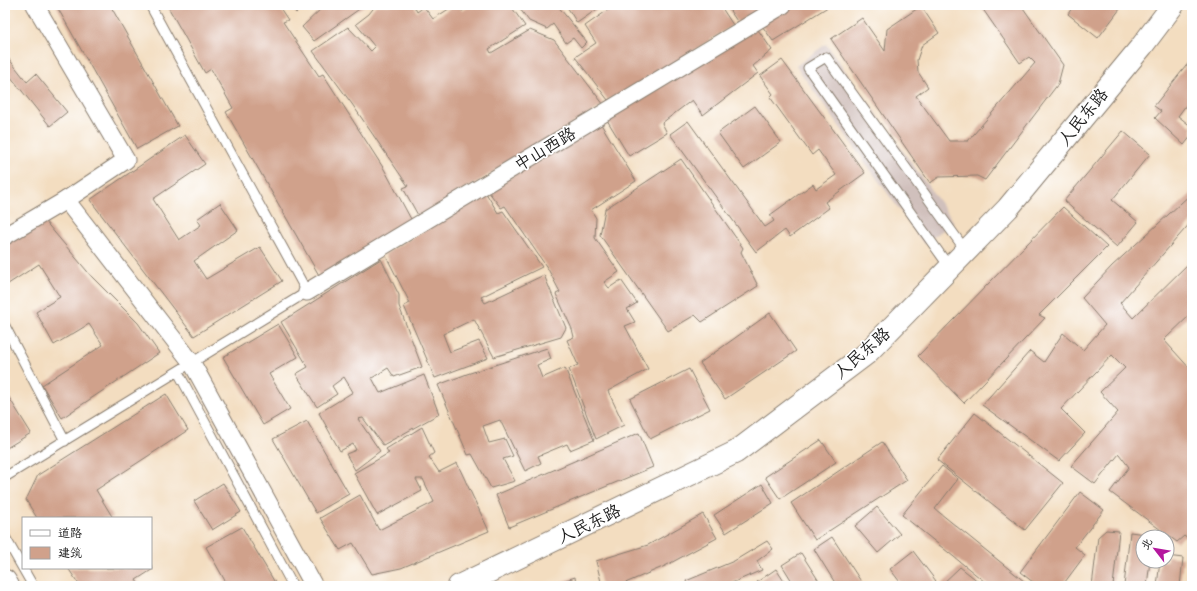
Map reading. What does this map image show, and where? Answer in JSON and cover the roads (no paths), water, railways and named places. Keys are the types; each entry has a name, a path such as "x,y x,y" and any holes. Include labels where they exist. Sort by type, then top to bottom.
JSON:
{"main road":[{"name":"人民东路","path":"459,586 736,452 866,354 1013,202 1142,46 1173,5"},
{"path":"5,581 8,586"}],"street":[{"path":"5,236 66,200 126,160 35,5"},
{"name":"中山西路","path":"307,292 783,5"},
{"path":"66,200 192,363 314,586"}],"lane":[{"path":"5,477 307,292 150,5"},
{"path":"950,268 808,68 826,57 966,251"},
{"path":"5,326 65,441"},
{"path":"178,372 293,586"},
{"path":"5,537 22,567"},
{"path":"23,569 33,586"}]}
